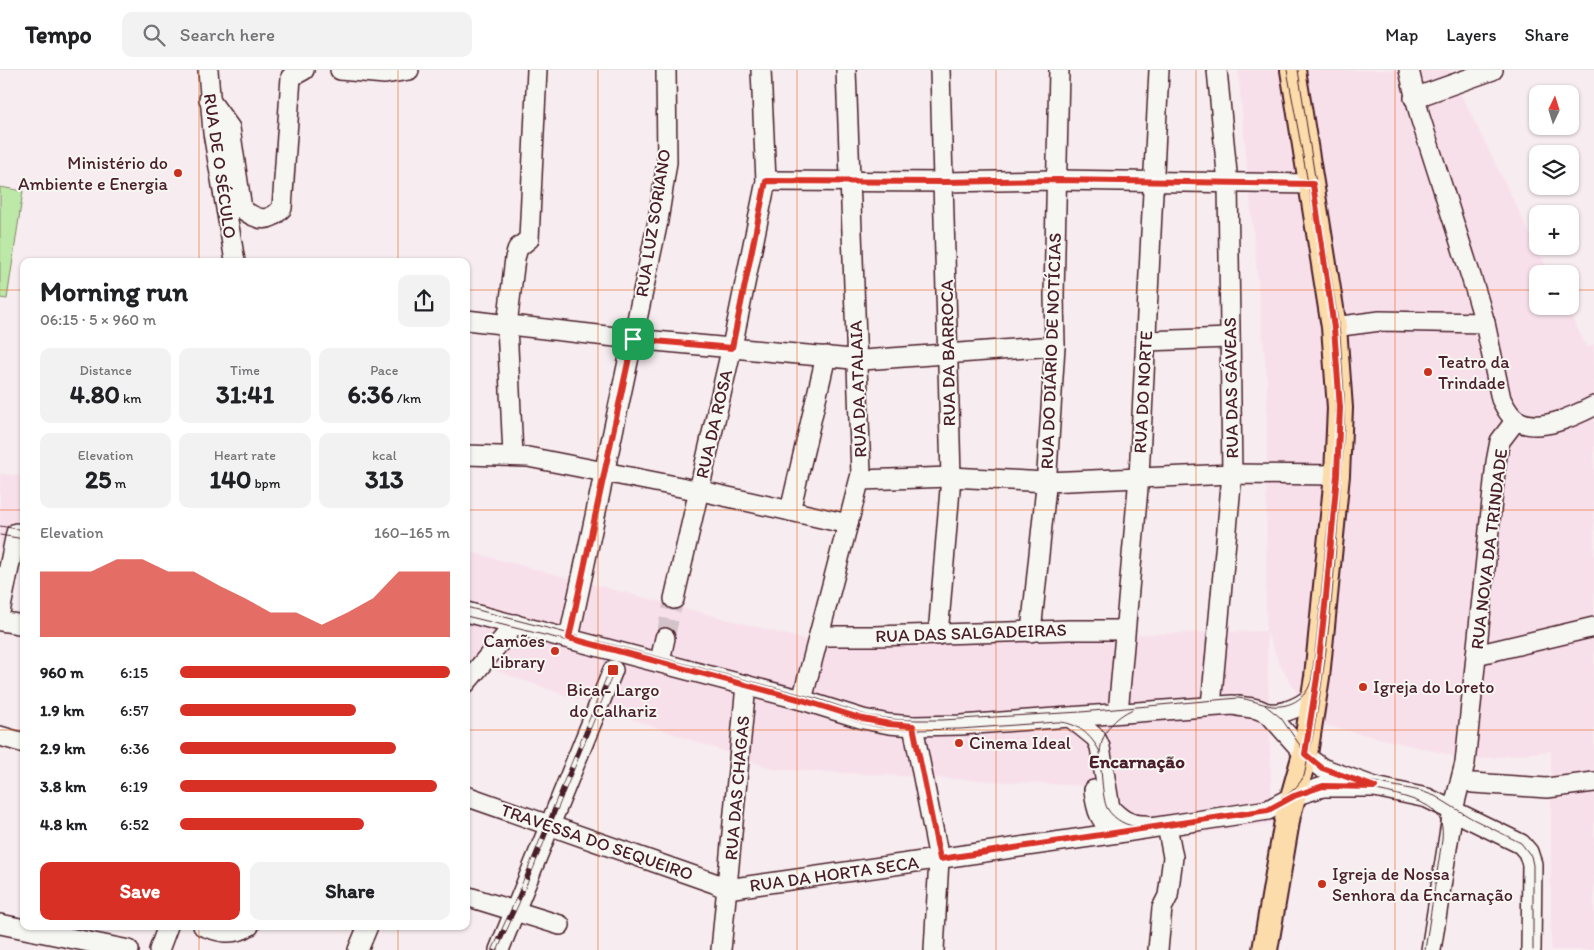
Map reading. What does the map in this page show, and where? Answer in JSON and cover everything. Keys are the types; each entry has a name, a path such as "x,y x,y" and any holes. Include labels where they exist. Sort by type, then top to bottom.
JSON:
{"main road":[{"path":"1265,950 1291,806 1305,754 1314,693 1326,597 1337,475 1340,408 1334,328 1313,184 1293,70"}],"street":[{"name":"RUA DE O SÉCULO","path":"208,70 209,99 235,258"},
{"path":"209,99 230,128 242,209 253,218 267,219 275,216 282,208 292,77 304,70"},
{"path":"340,70 400,71"},
{"path":"513,456 507,324 515,258 518,248 528,239 537,70"},
{"name":"RUA LUZ SORIANO","path":"569,638 658,221 667,162 666,70"},
{"name":"RUA DA ROSA","path":"674,599 732,348 766,181 761,70"},
{"name":"RUA DA ATALAIA","path":"802,700 861,474 846,70"},
{"name":"RUA DA BARROCA","path":"938,635 951,478 940,70"},
{"name":"RUA DO DIÁRIO DE NOTÍCIAS","path":"1031,632 1046,482 1055,346 1059,70"},
{"name":"RUA DO NORTE","path":"1116,713 1139,477 1159,70"},
{"name":"RUA DAS GÁVEAS","path":"1211,706 1232,474 1228,183 1217,70"},
{"path":"1409,70 1414,98 1485,322 1501,399 1507,411 1516,420 1528,425 1553,423 1591,410"},
{"path":"1414,98 1493,70"},
{"path":"766,181 944,182 1057,180 1313,184"},
{"path":"470,320 633,339 856,359 948,355 1055,346"},
{"path":"1334,328 1380,321 1485,322"},
{"path":"1146,341 1230,338"},
{"path":"790,511 826,356"},
{"name":"RUA NOVA DA TRINDADE","path":"1430,950 1453,810 1467,781 1465,763 1496,462 1500,441 1516,420"},
{"path":"470,454 513,456 605,471 848,524"},
{"path":"860,480 951,478 1046,482 1232,474 1337,475"},
{"path":"0,612 13,533"},
{"path":"470,613 802,700 863,719 889,724 913,726 961,725 1084,728 1116,713 1233,705 1275,713 1302,705 1314,693"},
{"path":"0,621 20,624"},
{"path":"470,679 516,624"},
{"path":"1476,655 1594,627"},
{"name":"RUA DAS SALGADEIRAS","path":"818,636 1124,630"},
{"path":"660,662 665,638"},
{"path":"499,950 614,670"},
{"name":"RUA DAS CHAGAS","path":"721,950 746,685"},
{"path":"1084,728 1116,713"},
{"path":"1268,713 1305,754 1322,768 1375,787"},
{"path":"913,726 940,859 934,950"},
{"path":"1084,728 1094,797 1100,818 1118,834"},
{"path":"1084,728 1102,750 1110,808 1127,823 1135,825 1168,826 1291,806 1323,786 1375,787 1416,794 1453,810 1520,844 1531,858 1533,871 1531,950"},
{"path":"0,736 20,742"},
{"path":"1467,781 1547,788 1594,782"},
{"name":"TRAVESSA DO SEQUEIRO","path":"470,797 727,889"},
{"path":"1158,950 1162,908 1168,896 1173,857 1168,826"},
{"name":"RUA DA HORTA SECA","path":"727,889 1168,826"},
{"path":"470,897 560,926"},
{"path":"0,924 20,928"},
{"path":"30,930 129,950"},
{"path":"160,950 167,930"},
{"path":"215,930 228,933 243,930"},
{"path":"358,950 366,930"}],"shaded area":[{"path":"1238,70 1449,70 1529,232 1529,255 1541,255 1546,265 1529,265 1529,315 1570,315 1587,348 1594,344 1594,950 1551,950 1551,751 1472,760 1315,723 1280,665 1267,633 1272,823 1100,847 1086,786 773,769 470,661 470,552 814,642 1266,631 1267,381"},
{"path":"0,474 20,476 20,554 0,550"}],"green space":[{"path":"0,187 23,191 7,299 0,298"}],"tunnel":[{"path":"665,638 674,599"}],"tram line":[{"path":"597,641 818,699 868,716 900,720 942,720 1081,712 1238,698 1279,706 1293,703 1303,695 1312,677 1320,611 1336,441 1336,406 1334,364 1318,237 1287,70"},
{"path":"470,617 577,643 816,707 862,723 880,727 914,730 960,729 1057,722 1071,724 1088,735 1100,752 1103,789 1107,808 1117,819 1131,826 1141,827 1265,808 1282,799 1297,786 1304,776 1321,690 1331,603 1344,427 1340,335 1298,70"},
{"path":"0,526 20,529"},
{"path":"0,535 20,538"},
{"path":"470,608 578,636"},
{"path":"1265,705 1281,718 1313,764 1332,774 1421,791 1435,796 1471,818 1521,843 1531,856 1533,865 1533,950"},
{"path":"1100,752 1103,738 1110,726 1126,712 1133,709"},
{"path":"1290,795 1319,786 1347,786 1396,794 1424,804 1435,812 1441,823 1442,840 1425,950"}],"railway":[{"path":"495,950 517,902 612,670"}],"place":[{"name":"Ministério do Ambiente e Energia","path":"178,173"},
{"name":"Teatro da Trindade","path":"1428,372"},
{"name":"Camões Library","path":"555,651"},
{"name":"Bica - Largo do Calhariz","path":"613,670"},
{"name":"Igreja do Loreto","path":"1363,687"},
{"name":"Cinema Ideal","path":"959,743"},
{"name":"Igreja de Nossa Senhora da Encarnação","path":"1322,884"}],"district":[{"name":"Encarnação","path":"1137,761"}],"route":[{"path":"1057,180 1313,184 1334,328 1340,408 1337,475 1326,597 1317,678 1305,754 1322,768 1375,787 1323,786 1303,792 1268,810 1118,834 940,859 913,726 863,719 821,705 569,638 633,339 732,348 766,181 944,182 1057,180"}]}
